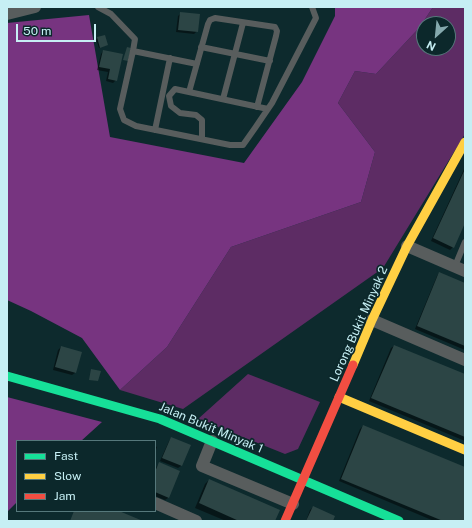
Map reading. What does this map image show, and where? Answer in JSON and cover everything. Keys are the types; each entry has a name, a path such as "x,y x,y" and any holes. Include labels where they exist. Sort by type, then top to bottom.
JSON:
{"street":[{"path":"7,14 35,7"},
{"name":"Lorong Bukit Minyak 2","path":"285,521 372,320 407,246 465,142"},
{"path":"407,246 460,268"},
{"path":"372,320 465,360"},
{"name":"Jalan Bukit Minyak 1","path":"7,376 160,419 391,519"},
{"path":"339,397 465,450"},
{"path":"212,441 202,466 293,504"},
{"path":"156,503 196,521"}],"lane":[{"path":"98,7 111,14 135,39 120,109 124,120 136,126 230,145 243,145 268,109 316,18 312,7"},
{"path":"189,92 210,20 215,18 275,27 277,31 276,36 257,107"},
{"path":"224,99 243,23"},
{"path":"201,47 270,61"},
{"path":"133,50 197,64"},
{"path":"155,130 170,58"},
{"path":"202,139 202,120 196,115 180,113 171,106 170,96 175,89 268,109"},
{"path":"460,268 465,242"}],"shaded area":[{"path":"335,7 433,7 427,16 416,16 416,31 376,74 355,71 338,103 375,152 361,202 231,247 167,347 120,390 82,338 7,300 7,23 89,15 110,137 244,163 302,82 335,16"},
{"path":"433,7 465,7 465,134 383,268 183,409 120,390 167,347 231,247 361,202 375,152 338,103 355,71 376,74 416,31 416,56 456,56 456,16 427,16"},
{"path":"248,374 320,402 298,449 285,454 198,419"},
{"path":"7,397 102,422 82,440 16,440 16,503 7,512"}],"building":[{"path":"180,12 200,14 198,32 178,30"},
{"path":"105,35 108,45 100,48 97,37"},
{"path":"127,47 131,48 128,61 123,60"},
{"path":"103,50 123,54 117,81 108,79 110,69 99,67"},
{"path":"465,169 465,223 454,248 433,238"},
{"path":"439,272 465,283 465,346 417,326"},
{"path":"394,345 465,374 465,437 371,398"},
{"path":"61,346 82,352 76,373 55,367"},
{"path":"91,369 101,371 98,381 89,380"},
{"path":"363,425 465,467 465,521 443,521 341,479"},
{"path":"171,437 191,445 182,466 162,458"},
{"path":"159,462 180,471 169,498 156,492 156,470"},
{"path":"209,479 280,510 275,521 239,521 199,503"},
{"path":"313,506 335,516 333,521 306,521"},
{"path":"74,512 121,512 143,521 70,521"}],"traffic: fast":[{"path":"7,376 160,419 399,521"}],"traffic: slow":[{"path":"353,365 372,320 407,246 465,142"},
{"path":"339,397 465,450"}],"traffic: jam":[{"path":"285,521 353,365"}]}
